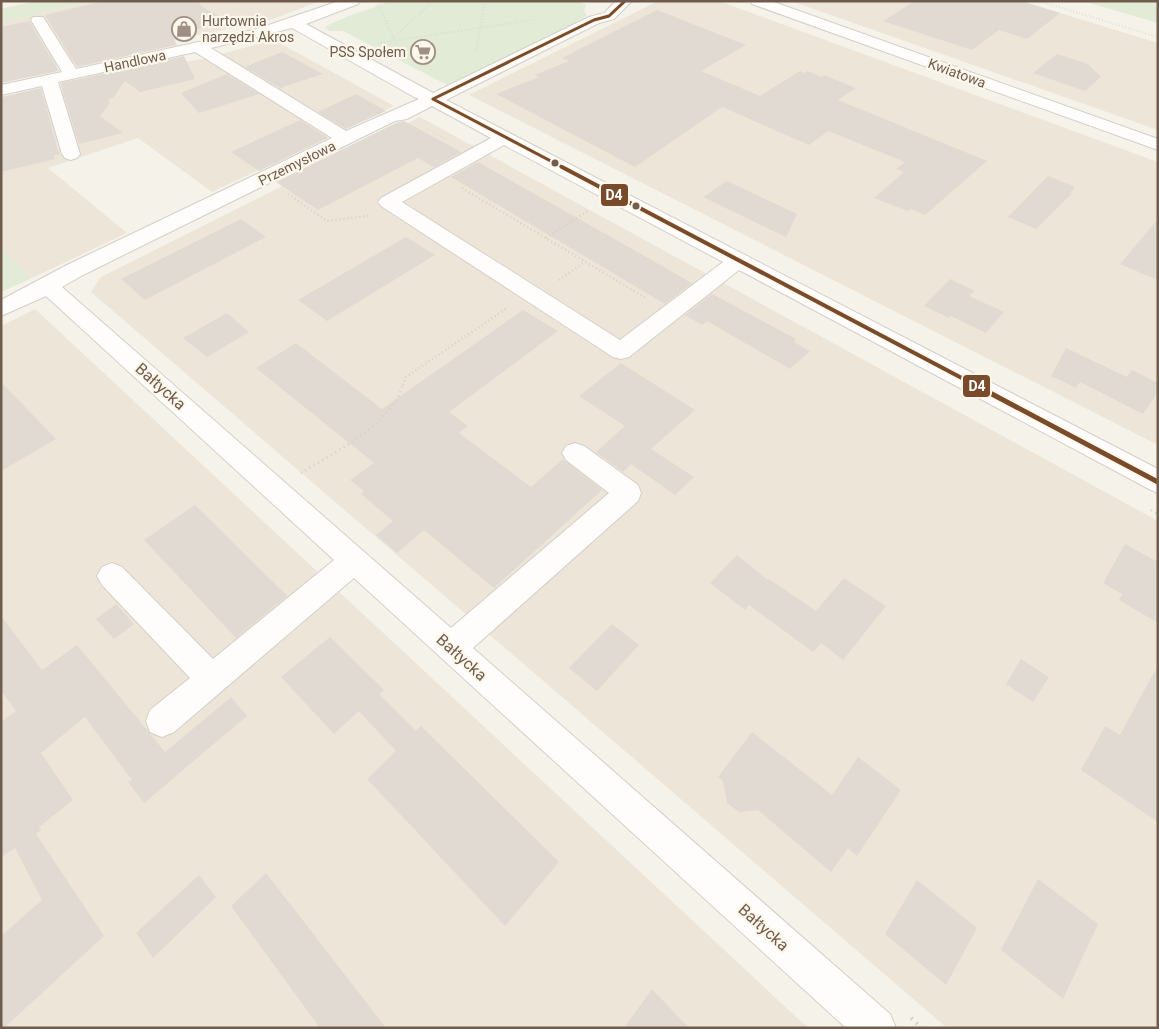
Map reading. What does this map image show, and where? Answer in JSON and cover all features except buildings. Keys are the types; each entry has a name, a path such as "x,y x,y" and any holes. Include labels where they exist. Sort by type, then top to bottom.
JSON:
{"street":[{"name":"Handlowa","path":"1,90 294,24 353,1"},
{"path":"594,20 605,1"},
{"name":"Przemysłowa","path":"1,309 48,286 75,270 346,139 432,100 594,20 609,16 625,1"},
{"name":"Kwiatowa","path":"757,1 1158,146"},
{"path":"38,20 72,75"},
{"path":"294,24 432,100 1158,482"},
{"path":"198,47 346,139"},
{"path":"49,80 71,154"},
{"path":"505,137 388,202 621,351 737,260"},
{"name":"Bałtycka","path":"48,286 876,1028"},
{"path":"452,647 628,493 575,453"},
{"path":"162,720 355,560"},
{"path":"112,576 212,679"}],"path":[{"path":"394,39 433,1"},
{"path":"470,81 485,1"},
{"path":"1039,1 1158,37"},
{"path":"378,2 394,39 406,60"},
{"path":"510,19 512,23"},
{"path":"373,44 394,39 541,19"},
{"path":"421,126 450,141 459,162"},
{"path":"438,174 670,313"},
{"path":"546,238 614,195"},
{"path":"300,474 378,422 400,397 402,382 406,377 514,303"},
{"path":"907,1015 922,1028"}],"shaded area":[{"path":"92,1 320,1 273,19 1,78 1,22"},
{"path":"658,1 719,1 1158,162 1158,445 469,95"},
{"path":"791,1 1021,1 1158,43 1158,130"},
{"path":"274,40 394,106 212,192 138,138 48,168 127,233 32,278 1,249 1,106 114,81 114,78 205,58"},
{"path":"420,117 1158,521 1158,1028 947,1028 91,292 101,277"},
{"path":"35,309 808,1028 1,1028 1,326"}],"green space":[{"path":"36,1 92,1 1,22 1,9"},
{"path":"391,1 578,1 586,5 584,10 587,16 549,37 447,85 343,31 329,31 325,27"},
{"path":"1083,1 1158,1 1158,23"},
{"path":"1,249 32,278 1,292"}],"transit line":[{"name":"D4","path":"433,99 594,20 609,16 625,1"},
{"name":"D4","path":"433,99 1158,482"}],"place":[{"name":"Hurtownia narzędzi Akros","path":"184,29"},
{"name":"PSS Społem","path":"423,52"}]}
